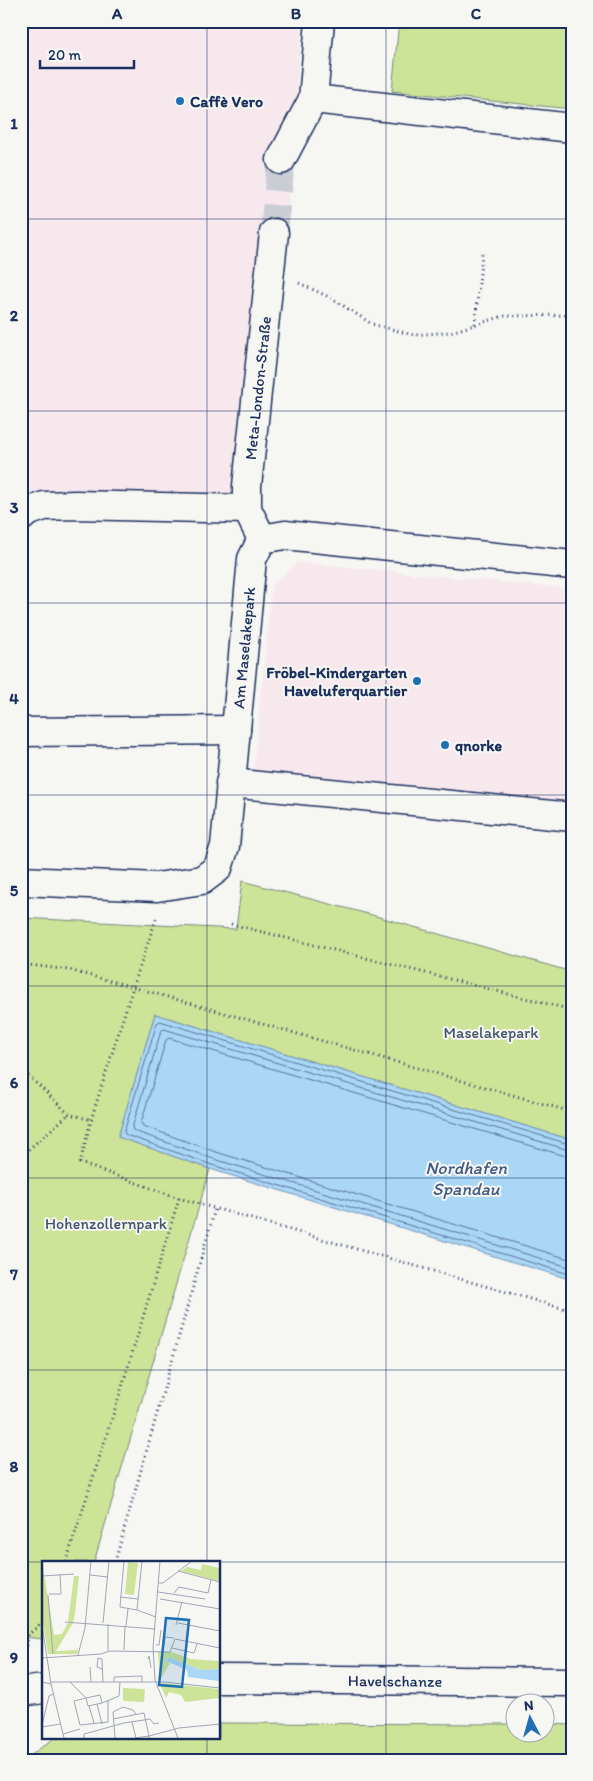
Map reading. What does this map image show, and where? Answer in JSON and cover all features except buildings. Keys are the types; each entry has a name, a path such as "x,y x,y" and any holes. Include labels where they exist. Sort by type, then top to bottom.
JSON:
{"street":[{"path":"281,160 313,99 320,21"},
{"path":"313,99 572,128"},
{"name":"Meta-London-Straße","path":"262,539 247,509 247,486 274,233"},
{"path":"21,516 44,506 247,509"},
{"path":"262,539 285,535 572,565"},
{"name":"Am Maselakepark","path":"21,881 157,887 202,880 218,868 225,846 252,560 262,539"},
{"path":"21,732 236,730"},
{"path":"230,783 572,817"},
{"name":"Havelschanze","path":"220,1679 572,1682"},
{"path":"21,1692 42,1689"}],"path":[{"path":"475,324 482,253"},
{"path":"269,280 302,284 331,298 372,324 413,335 451,332 504,316 572,315"},
{"path":"156,919 133,987 80,1163 179,1198 572,1311"},
{"path":"231,924 572,1010"},
{"path":"21,964 69,970 133,987 572,1112"},
{"path":"21,1069 70,1114 92,1120"},
{"path":"21,1156 70,1114"},
{"path":"66,1561 179,1198"},
{"path":"115,1561 215,1208"},
{"path":"21,1621 28,1635 27,1646"},
{"path":"28,1635 42,1623"}],"shaded area":[{"path":"21,21 302,21 282,289 259,501 21,506"},
{"name":"Fröbel-Kindergarten Haveluferquartier","path":"298,562 572,589 572,805 253,773 272,585"}],"green space":[{"path":"399,21 572,21 572,109 392,91"},
{"path":"242,881 372,915 572,972 572,1140 155,1014 118,1137 210,1169 94,1561 42,1561 42,1639 21,1637 21,918 236,929"},
{"path":"220,1723 506,1724 506,1744 556,1744 556,1724 572,1725 572,1760 24,1760 55,1738 220,1738"}],"water":[{"name":"Nordhafen Spandau","path":"155,1014 572,1140 572,1280 210,1169 118,1137"}],"tunnel":[{"path":"274,233 281,160"}],"place":[{"name":"Caffè Vero","path":"180,101"},
{"name":"Fröbel-Kindergarten Haveluferquartier","path":"417,681"},
{"name":"qnorke","path":"445,745"}],"park label":[{"name":"Maselakepark","path":"491,1032"},
{"name":"Hohenzollernpark","path":"106,1223"}]}
